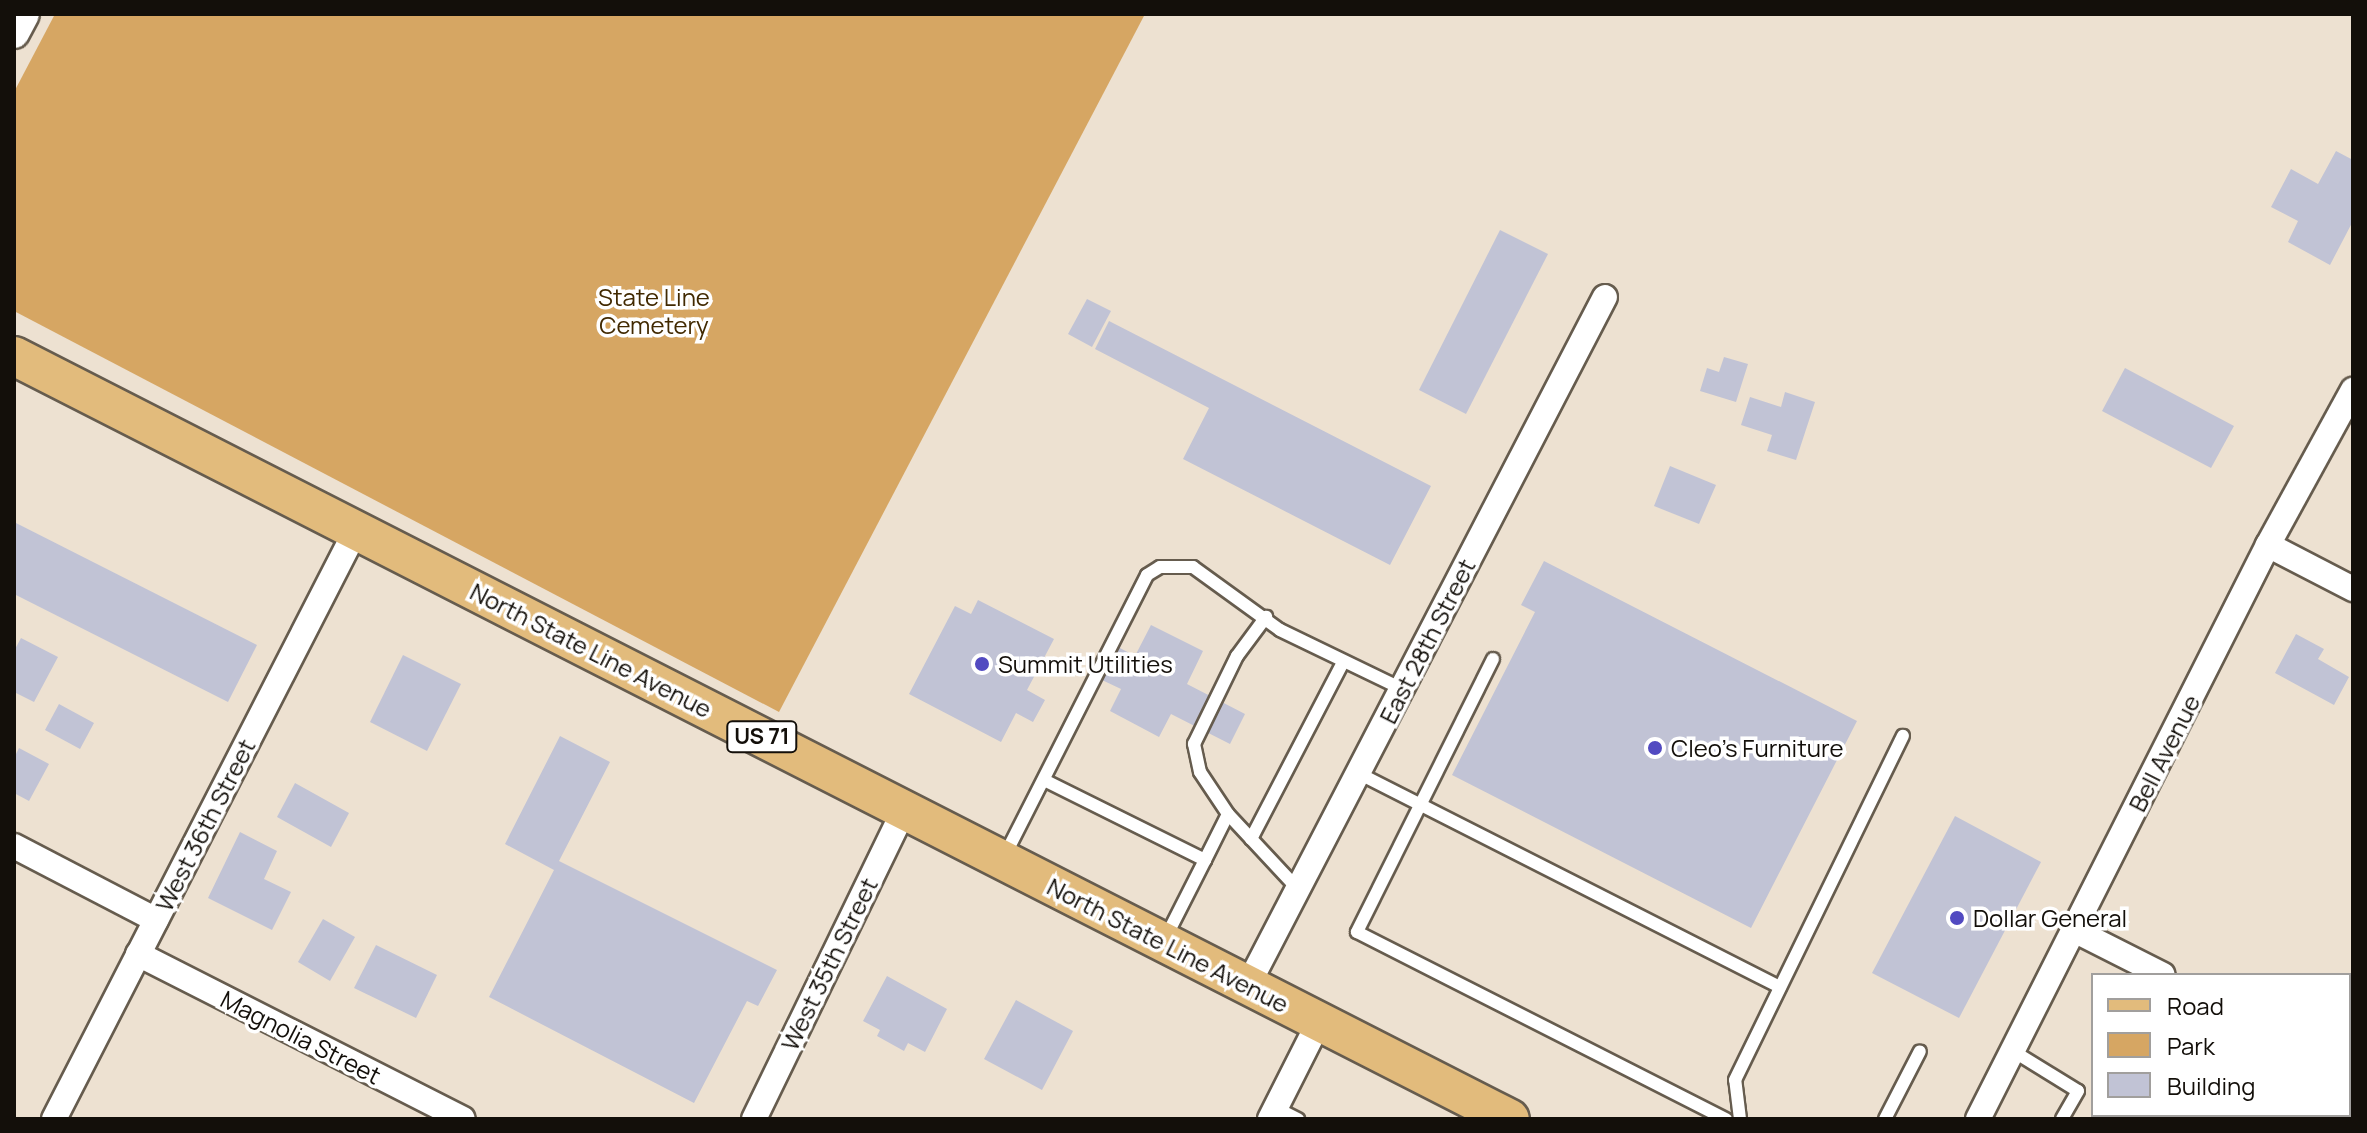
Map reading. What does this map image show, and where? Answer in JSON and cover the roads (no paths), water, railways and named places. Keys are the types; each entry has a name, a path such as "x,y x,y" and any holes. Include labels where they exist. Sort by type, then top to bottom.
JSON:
{"main road":[{"name":"North State Line Avenue","path":"14,356 1510,1119"}],"street":[{"path":"14,33 24,14"},
{"name":"East 28th Street","path":"1248,985 1605,297"},
{"name":"Bell Avenue","path":"1978,1119 2076,931 2268,545 2353,390"},
{"name":"West 36th Street","path":"54,1119 356,530"},
{"path":"2268,545 2353,589"},
{"name":"West 35th Street","path":"754,1119 904,810"},
{"path":"14,846 156,920"},
{"path":"2076,931 2159,973"},
{"name":"Magnolia Street","path":"138,954 463,1119"},
{"path":"1273,1113 1319,1022"}],"lane":[{"path":"1003,860 1147,575 1171,564 1193,567 1280,630 1402,689"},
{"path":"1266,617 1237,656 1194,744 1200,772 1228,814 1298,889"},
{"path":"1493,659 1357,932 1726,1119"},
{"path":"1251,839 1343,662"},
{"path":"1740,1119 1735,1080 1903,736"},
{"path":"1358,773 1780,987"},
{"path":"1044,780 1205,860"},
{"path":"1164,942 1228,814"},
{"path":"1885,1119 1920,1051"},
{"path":"2013,1051 2078,1091 2062,1119"},
{"path":"1273,1113 1298,1119"}],"place":[{"name":"Summit Utilities","path":"982,664"},
{"name":"Cleo's Furniture","path":"1655,748"},
{"name":"Dollar General","path":"1957,918"}],"park label":[{"name":"State Line Cemetery","path":"654,311"}]}
